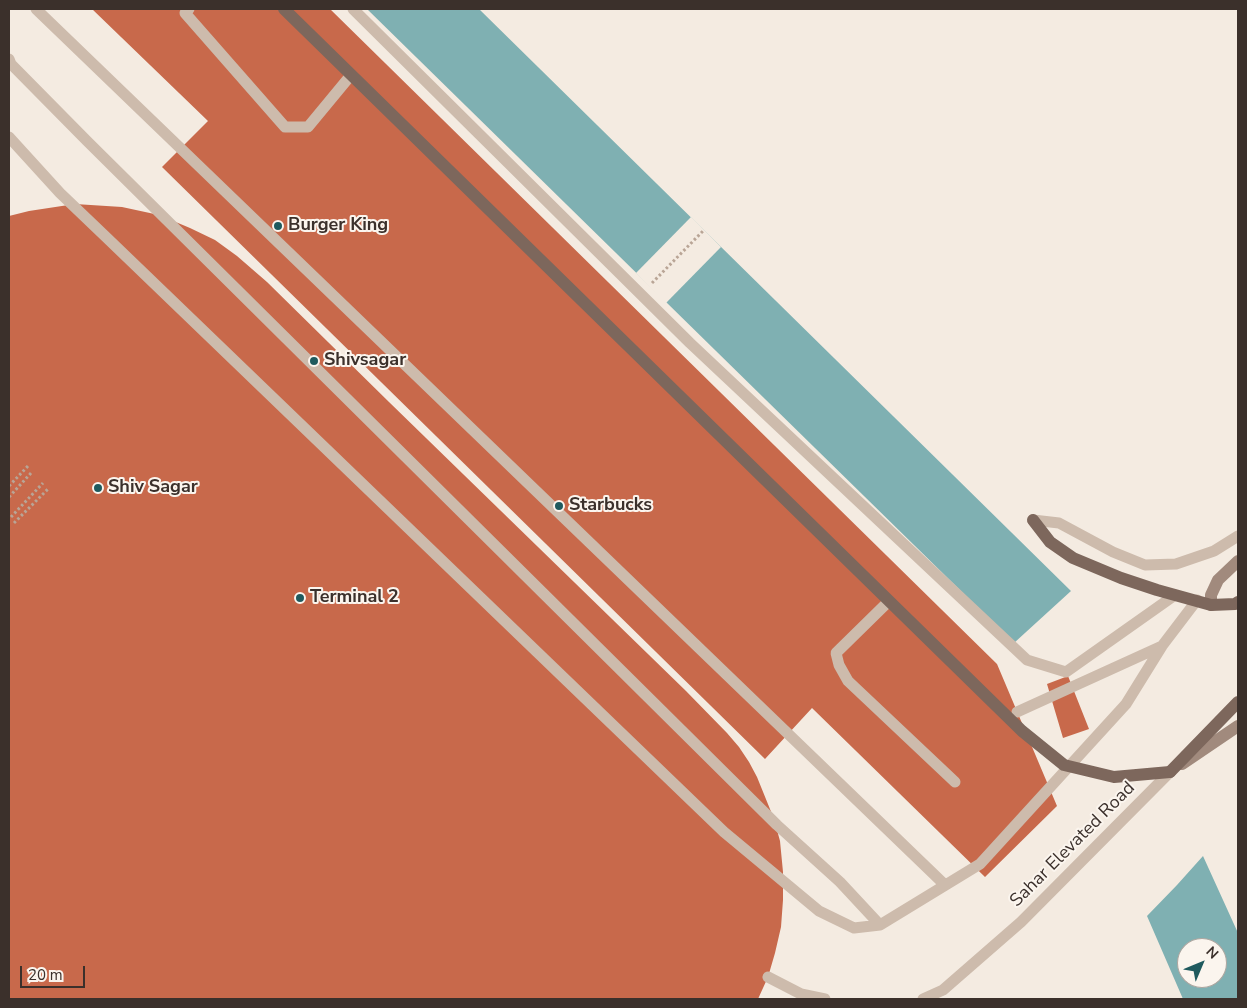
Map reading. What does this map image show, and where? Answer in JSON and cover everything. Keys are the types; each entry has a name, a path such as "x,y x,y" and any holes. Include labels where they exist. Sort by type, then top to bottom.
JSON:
{"main road":[{"path":"284,9 1022,731 1064,765 1114,777 1170,772 1238,726"},
{"path":"1033,520 1050,542 1073,558 1121,578 1211,605 1235,604 1238,602"},
{"path":"1211,605 1211,595 1218,580 1238,562"},
{"name":"Sahar Elevated Road","path":"1170,772 1238,702"}],"lane":[{"path":"36,9 945,885"},
{"path":"189,9 185,13 285,126 308,128 351,75"},
{"path":"353,9 690,343 1027,660 1066,672 1175,595"},
{"path":"9,59 94,148 777,825 840,882 880,925"},
{"path":"9,137 60,193 724,832 819,911 854,928 880,925 980,864 1126,704 1162,646 1198,600"},
{"path":"1033,520 1059,523 1113,552 1145,565 1176,564 1214,551 1238,536"},
{"path":"889,601 836,653 839,666 848,681 955,782"},
{"path":"1017,712 1162,646"},
{"name":"Sahar Elevated Road","path":"922,999 943,990 1021,922 1170,772"},
{"path":"768,977 800,994 825,999"}],"path":[{"path":"649,285 704,230"},
{"path":"9,486 28,466"},
{"path":"9,497 32,472"},
{"path":"10,517 43,483"},
{"path":"14,523 48,489"}],"water":[{"path":"367,9 479,9 1071,591 1014,643"},
{"path":"1203,856 1238,933 1238,999 1183,999 1178,988 1227,988 1227,938 1177,938 1177,985 1147,916"}],"pier":[{"path":"691,217 721,247 666,303 636,273"}],"building":[{"path":"92,9 330,9 997,664 1057,806 985,877 812,708 765,759 162,167 208,121"},
{"name":"Terminal 2","path":"75,204 122,207 159,215 215,240 237,256 267,282 727,733 739,747 757,777 774,819 780,841 783,872 781,927 768,977 758,999 9,999 9,216"},
{"path":"1068,676 1089,729 1063,738 1047,684"}],"place":[{"name":"Burger King","path":"278,226"},
{"name":"Shivsagar","path":"314,361"},
{"name":"Shiv Sagar","path":"98,488"},
{"name":"Starbucks","path":"559,506"},
{"name":"Terminal 2","path":"300,598"}]}
